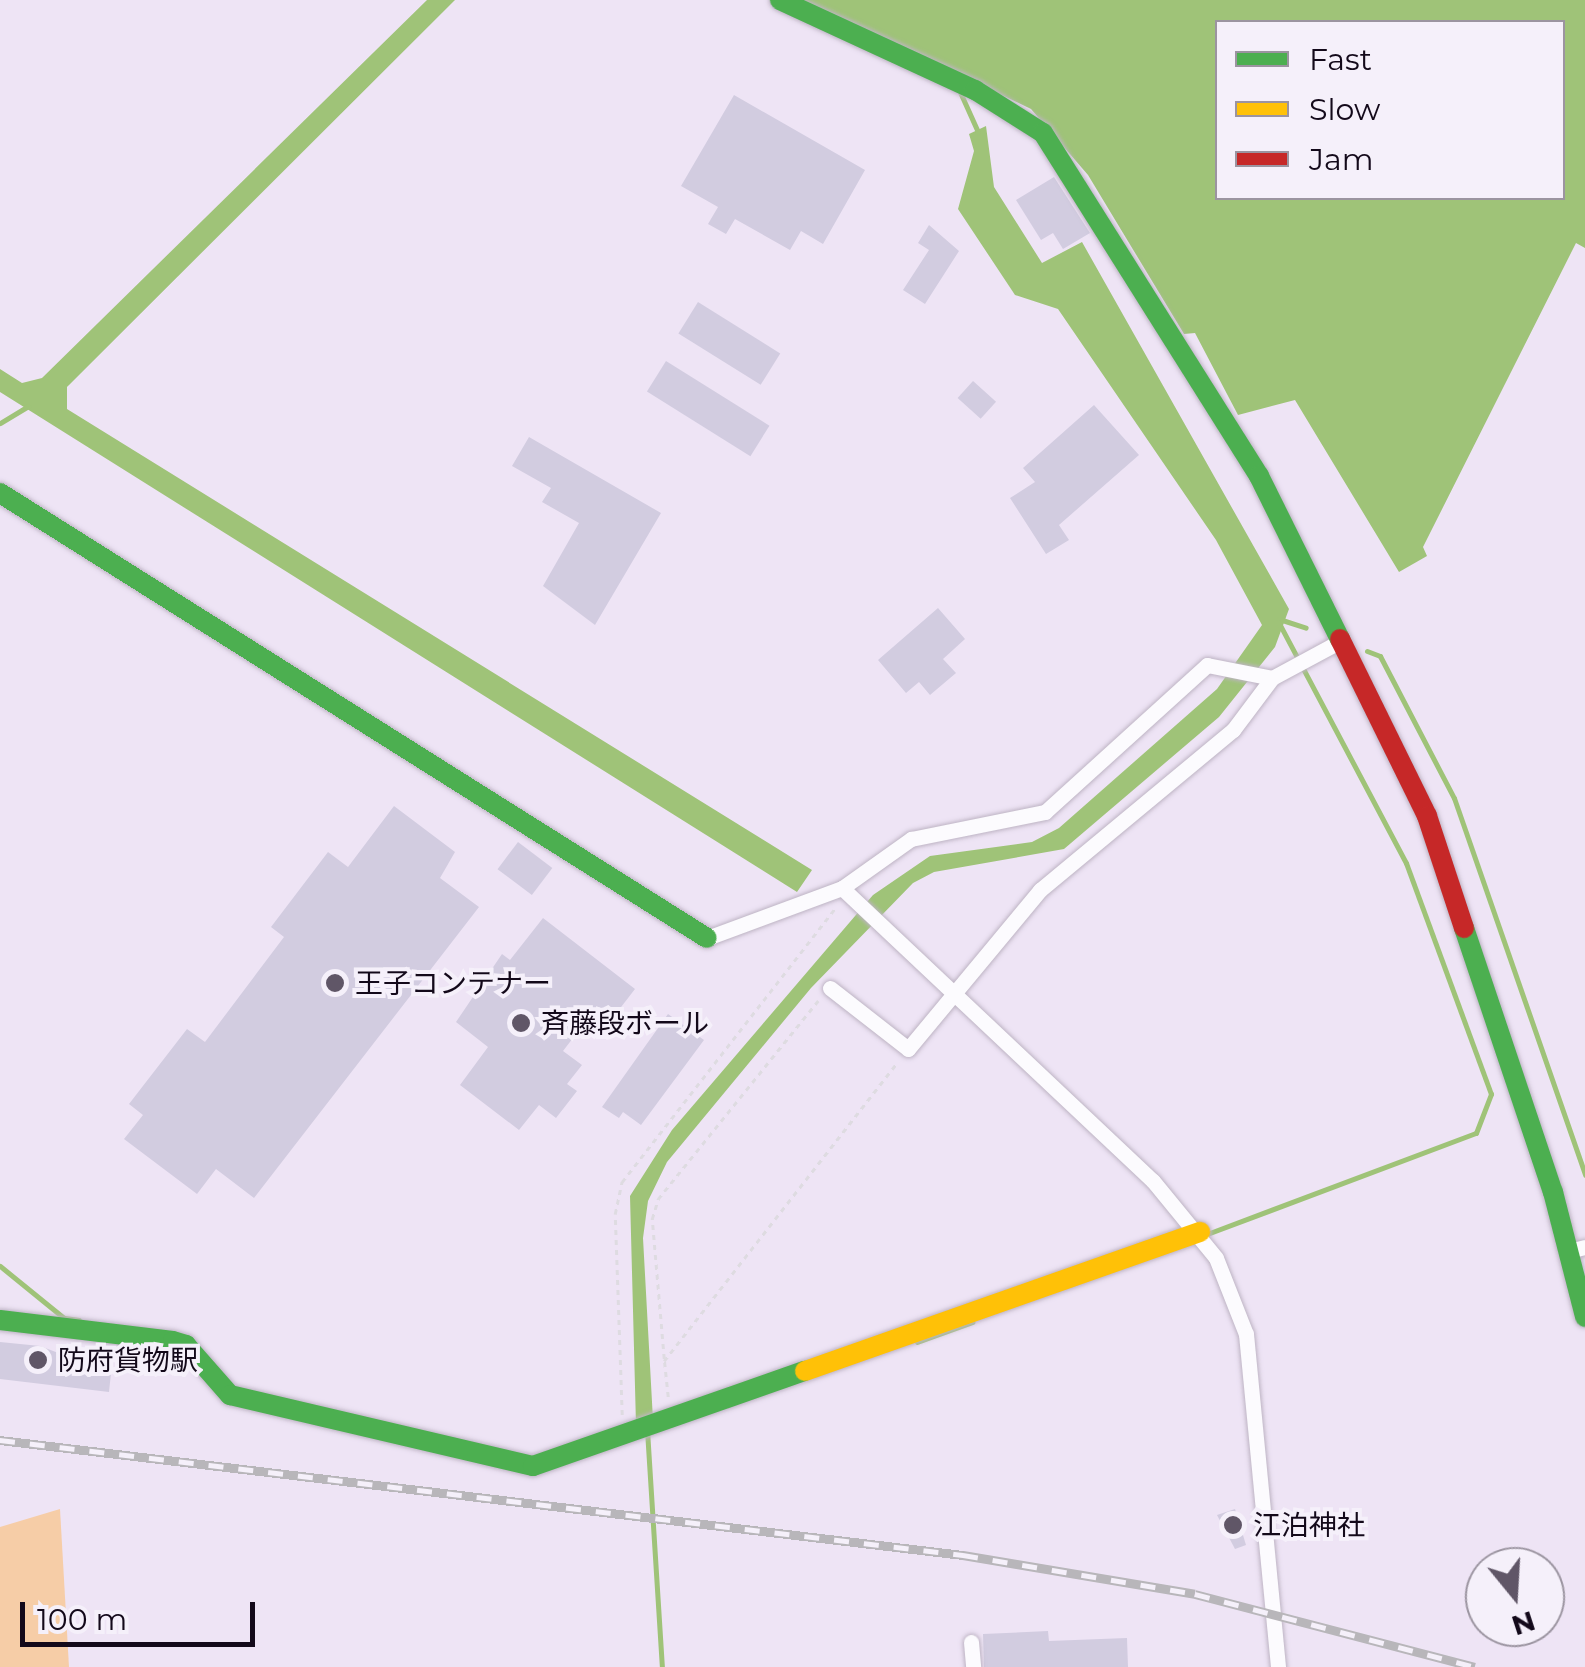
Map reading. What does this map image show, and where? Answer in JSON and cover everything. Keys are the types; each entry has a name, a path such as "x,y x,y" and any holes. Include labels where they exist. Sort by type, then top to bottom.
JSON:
{"street":[{"path":"780,0 975,90 1043,133 1259,476 1455,889 1577,1249 1585,1317"},
{"path":"0,493 707,938 801,906 848,896 911,840 1044,812 1196,671 1218,665 1272,676"},
{"path":"830,988 908,1049 1040,890 1233,730 1272,676 1337,643"},
{"path":"848,896 1200,1232 1246,1334 1278,1667"},
{"path":"0,1320 173,1341 186,1345 230,1395 522,1466 625,1436 1200,1232"},
{"path":"972,1642 973,1667"}],"path":[{"path":"625,1436 615,1214 622,1182 848,896"},
{"path":"667,1420 652,1219 658,1199 721,1112 830,988"},
{"path":"664,1361 908,1049"}],"shaded area":[{"path":"427,0 455,0 67,387 67,409 812,870 797,892 0,392 0,369 22,383 42,378"},
{"path":"803,0 1585,0 1585,248 1576,243 1423,547 1427,556 1399,572 1295,400 1238,415 1195,333 1184,334 1088,175 1031,109"},
{"path":"986,126 994,187 1042,263 1082,242 1289,609 1275,647 1219,717 1064,849 934,872 913,883 811,988 667,1162 648,1201 643,1238 653,1420 636,1425 630,1196 672,1130 873,895 930,856 1032,842 1059,828 1217,689 1262,625 1216,540 1058,309 1015,295 958,209 974,151 969,134"},
{"path":"60,1509 69,1667 0,1667 0,1527"}],"building":[{"path":"734,95 865,170 823,244 801,231 790,250 735,219 726,234 708,224 718,207 681,186"},
{"path":"1054,177 1090,233 1063,249 1053,233 1041,240 1016,200"},
{"path":"929,225 959,251 925,304 903,290 929,250 918,243"},
{"path":"698,302 780,353 761,385 678,333"},
{"path":"666,361 769,426 750,456 647,392"},
{"path":"973,381 996,402 981,419 958,398"},
{"path":"1094,405 1139,455 1059,525 1069,540 1046,554 1010,498 1035,482 1023,468"},
{"path":"529,437 661,513 595,625 543,586 579,523 542,502 551,488 512,466"},
{"path":"938,608 965,639 943,659 956,673 930,695 919,682 906,693 878,660"},
{"name":"王子コンテナー","path":"394,806 455,852 440,878 479,907 254,1198 216,1169 197,1194 124,1139 143,1115 129,1104 187,1029 205,1042 284,937 271,927 328,852 348,867"},
{"path":"518,842 552,868 532,895 498,869"},
{"name":"斉藤段ボール","path":"543,918 635,989 608,1024 593,1012 563,1051 582,1065 567,1084 577,1091 556,1118 539,1105 519,1130 460,1085 488,1047 456,1022 502,954 510,960"},
{"path":"668,1014 704,1040 641,1125 623,1112 619,1118 602,1107"},
{"name":"防府貨物駅","path":"0,1342 40,1346 111,1373 109,1392 0,1379"},
{"path":"1235,1509 1246,1545 1235,1549 1217,1515"},
{"path":"1048,1631 1049,1641 1127,1638 1128,1667 984,1667 983,1634"}],"waterway":[{"path":"960,92 978,132"},
{"path":"0,423 28,406"},
{"path":"1279,619 1306,628"},
{"path":"1207,1234 1476,1133 1491,1094 1406,863 1279,623"},
{"path":"1367,651 1380,656 1454,798 1585,1175"},
{"path":"0,1266 64,1318 79,1320"},
{"path":"917,1342 972,1322"},
{"path":"647,1430 662,1667"}],"railway":[{"path":"0,1440 963,1555 1195,1594 1475,1667"}],"traffic: fast":[{"path":"780,0 975,90 1043,133 1259,476 1340,639"},
{"path":"0,493 707,938"},
{"path":"1464,928 1553,1192 1585,1317"},
{"path":"0,1320 173,1341 186,1345 230,1395 533,1466 805,1371"}],"traffic: slow":[{"path":"805,1371 1200,1232"}],"traffic: jam":[{"path":"1340,639 1427,816 1464,928"}],"place":[{"name":"王子コンテナー","path":"335,983"},
{"name":"斉藤段ボール","path":"521,1023"},
{"name":"防府貨物駅","path":"38,1360"},
{"name":"江泊神社","path":"1233,1525"}]}
